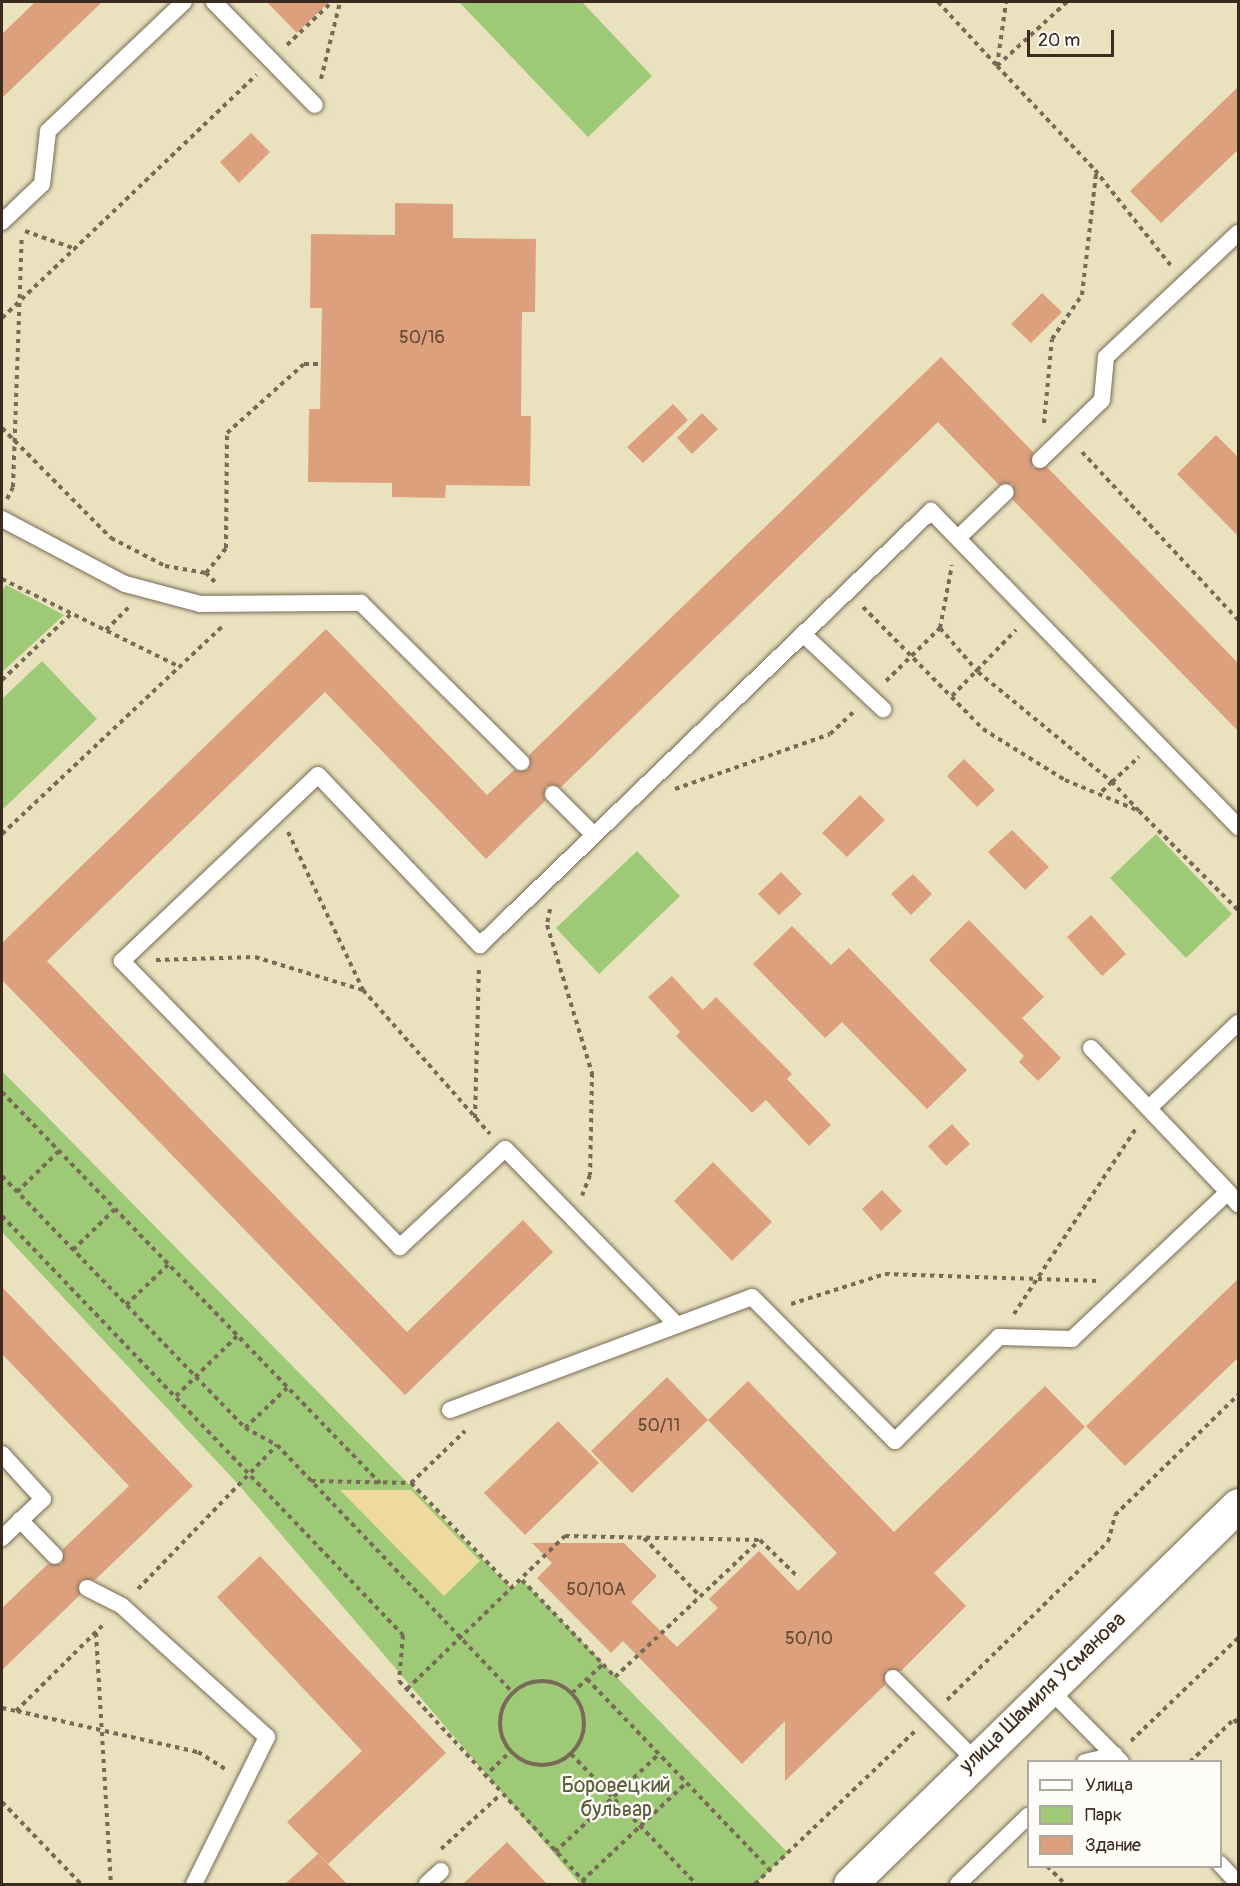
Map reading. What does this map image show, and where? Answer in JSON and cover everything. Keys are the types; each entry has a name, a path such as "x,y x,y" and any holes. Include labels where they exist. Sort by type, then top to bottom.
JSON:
{"street":[{"name":"улица Шамиля Усманова","path":"850,1884 974,1759 1239,1505"}],"lane":[{"path":"5,218 42,184 48,131 184,2"},
{"path":"214,2 315,105"},
{"path":"1040,460 1102,400 1106,357 1239,233"},
{"path":"958,538 1006,492"},
{"path":"677,1325 505,1149 400,1247 122,961 318,775 480,945 931,511 1239,827"},
{"path":"2,519 125,584 200,604 361,603 521,762"},
{"path":"803,634 883,710"},
{"path":"553,794 594,835"},
{"path":"1149,1108 1239,1023"},
{"path":"450,1410 752,1297 895,1441 999,1337 1072,1339 1132,1282 1233,1198 1090,1048"},
{"path":"2,1454 43,1499 2,1538"},
{"path":"20,1520 55,1556"},
{"path":"87,1588 122,1606 267,1737 194,1884"},
{"path":"893,1678 974,1759"},
{"path":"1048,1688 1118,1758"},
{"path":"1096,1760 1118,1758"},
{"path":"958,1884 1027,1818"},
{"path":"1222,1865 1239,1883"},
{"path":"427,1884 441,1871"}],"path":[{"path":"2,318 332,2"},
{"path":"315,105 340,2"},
{"path":"939,2 1096,174 1185,283"},
{"path":"998,66 1006,2"},
{"path":"998,66 1067,2"},
{"path":"1040,460 1052,339 1082,296 1096,174"},
{"path":"5,218 22,229 73,248"},
{"path":"2,510 13,487 22,229"},
{"path":"206,573 226,548 227,433 304,364 321,364"},
{"path":"2,428 111,538 165,566 206,573 241,604 180,667 2,834"},
{"path":"1066,435 1239,620"},
{"path":"648,783 681,791 830,734 939,628 958,538"},
{"path":"2,579 180,667"},
{"path":"847,591 983,729 1065,780 1139,811"},
{"path":"2,680 71,614"},
{"path":"952,696 978,672 1031,614"},
{"path":"939,628 978,672 1112,782 1239,910"},
{"path":"1099,795 1155,741"},
{"path":"279,812 363,990 480,1123"},
{"path":"558,869 547,925 592,1073 590,1175 573,1219"},
{"path":"475,1119 480,945"},
{"path":"122,961 255,957 363,990"},
{"path":"2,1092 380,1483"},
{"path":"999,1337 1149,1108"},
{"path":"17,1192 59,1151"},
{"path":"2,1176 245,1428 277,1445 512,1692"},
{"path":"73,1250 115,1209"},
{"path":"2,1216 403,1635 399,1681 500,1795 584,1883 686,1783"},
{"path":"126,1305 168,1265"},
{"path":"752,1297 794,1304 885,1274 1132,1282"},
{"path":"176,1396 237,1336"},
{"path":"245,1428 287,1388"},
{"path":"1108,1542 1115,1515 1239,1395"},
{"path":"310,1481 411,1483 468,1428"},
{"path":"16,1711 122,1606 248,1472 277,1445"},
{"path":"411,1483 513,1589"},
{"path":"407,1689 513,1589 565,1536 760,1540 796,1575"},
{"path":"644,1538 700,1596"},
{"path":"522,1580 615,1677 760,1540"},
{"path":"96,1632 111,1884"},
{"path":"1118,1758 1239,1638"},
{"path":"572,1693 602,1665"},
{"path":"587,1679 770,1870"},
{"path":"543,1680 572,1693 584,1724 571,1754 539,1765 510,1752 499,1720 512,1692 543,1680"},
{"path":"2,1708 213,1758 243,1786"},
{"path":"1191,1760 1234,1719 1239,1724"},
{"path":"484,1777 510,1752"},
{"path":"571,1754 696,1884"},
{"path":"555,1852 658,1754"},
{"path":"441,1871 441,1850 500,1795"},
{"path":"2,1802 81,1884"},
{"path":"1049,1868 1065,1884"}],"green space":[{"path":"459,2 582,2 652,76 588,137"},
{"path":"6,585 64,615 2,672 2,591"},
{"path":"42,661 97,719 2,810 2,699"},
{"path":"1156,834 1232,914 1186,958 1110,878"},
{"path":"637,851 680,896 599,974 556,928"},
{"name":"Боровецкий бульвар","path":"2,1071 512,1589 522,1580 788,1853 755,1884 580,1884 238,1484 2,1232"}],"sand":[{"path":"340,1490 411,1490 480,1561 444,1596"}],"building":[{"path":"35,2 102,2 2,98 2,34"},
{"path":"267,2 329,2 297,33"},
{"path":"1239,86 1239,149 1161,223 1130,191"},
{"path":"251,133 270,152 239,183 220,162"},
{"path":"395,203 453,204 453,238 536,239 535,312 522,312 521,416 531,416 530,486 446,485 445,498 392,497 392,483 308,482 309,409 320,409 322,308 310,308 311,234 395,235"},
{"path":"1042,293 1062,312 1031,343 1011,324"},
{"path":"941,357 1033,452 1033,468 1047,467 1239,664 1239,732 1013,500 1013,484 999,485 938,422 561,787 546,786 545,801 486,859 325,692 47,961 407,1332 523,1220 553,1252 405,1395 2,980 2,943 326,629 487,795 514,770 528,770 529,755"},
{"path":"673,404 688,420 643,463 627,447"},
{"path":"702,413 718,429 692,454 677,438"},
{"path":"1216,435 1239,458 1239,537 1177,474"},
{"path":"964,759 995,790 977,807 947,776"},
{"path":"860,795 885,820 847,857 822,833"},
{"path":"1012,830 1049,867 1025,890 988,852"},
{"path":"781,872 802,894 779,915 758,894"},
{"path":"913,874 932,894 911,915 891,894"},
{"path":"1091,915 1126,954 1102,976 1067,937"},
{"path":"969,920 1044,997 1022,1018 1061,1058 1038,1081 1019,1062 1024,1056 929,960"},
{"path":"792,926 831,965 849,948 967,1070 927,1109 842,1022 825,1038 753,964"},
{"path":"672,976 703,1010 716,997 792,1074 787,1079 831,1125 809,1146 766,1100 752,1113 676,1036 680,1032 648,997"},
{"path":"952,1124 970,1144 946,1166 928,1146"},
{"path":"713,1162 772,1222 732,1261 674,1201"},
{"path":"882,1190 902,1211 881,1231 862,1209"},
{"path":"1239,1278 1239,1357 1125,1466 1086,1426"},
{"path":"2,1287 193,1486 95,1580 81,1580 80,1595 2,1670 2,1608 48,1564 62,1564 63,1549 129,1486 2,1354"},
{"path":"667,1377 708,1420 632,1493 591,1451"},
{"path":"748,1381 894,1532 1045,1386 1085,1427 934,1573 966,1606 901,1671 886,1670 885,1685 785,1781 785,1721 742,1764 623,1641 611,1653 537,1578 552,1563 532,1543 624,1543 657,1576 631,1602 677,1647 718,1608 709,1599 759,1551 798,1591 837,1553 708,1420"},
{"path":"558,1421 599,1463 525,1535 484,1493"},
{"path":"260,1556 446,1753 328,1864 287,1822 362,1751 217,1597"},
{"path":"507,1842 547,1884 463,1884"},
{"path":"318,1854 347,1884 285,1884"}]}
